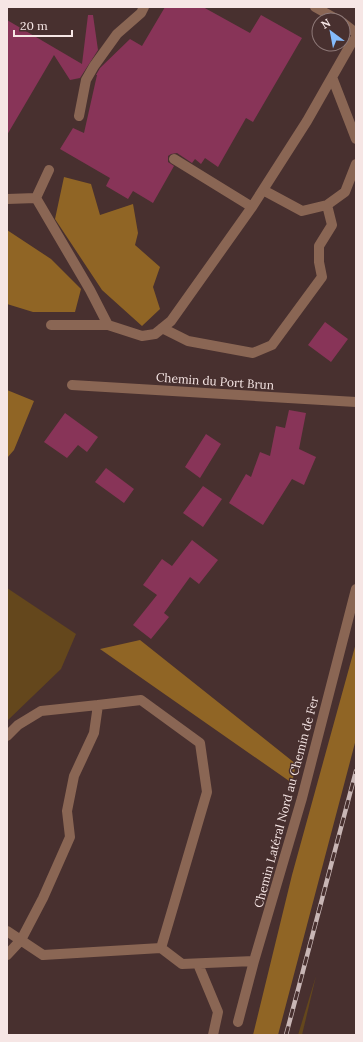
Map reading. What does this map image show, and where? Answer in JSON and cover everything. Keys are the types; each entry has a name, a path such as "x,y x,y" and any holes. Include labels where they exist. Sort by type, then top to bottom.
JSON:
{"street":[{"path":"79,116 86,80 94,66 117,34 141,13 144,7"},
{"path":"315,7 324,12"},
{"path":"51,325 108,325 142,336 155,334 171,321 252,207 307,121 352,42 356,38"},
{"path":"332,77 356,139"},
{"path":"174,159 252,207"},
{"path":"263,190 302,211 327,205 345,192 356,164"},
{"path":"36,198 49,170"},
{"path":"7,199 36,198"},
{"path":"36,198 90,290 108,325"},
{"path":"162,328 188,341 253,353 272,345 322,277 318,262 319,246 332,225 327,205"},
{"name":"Chemin du Port Brun","path":"72,385 356,402"},
{"name":"Chemin Latéral Nord au Chemin de Fer","path":"238,1022 254,961 302,798 356,589"},
{"path":"7,736 18,725 41,711 141,700 200,743 207,792 161,948"},
{"path":"7,955 21,940 43,898 70,837 67,811 74,776 94,733 98,705"},
{"path":"7,931 43,955 161,948 182,964 254,961"},
{"path":"198,964 218,1012 213,1035"}],"shaded area":[{"path":"64,177 91,184 100,215 133,204 138,233 135,245 160,267 153,287 160,309 142,326 102,290 55,219"},
{"path":"7,230 51,259 81,289 75,312 33,312 7,304"},
{"path":"7,390 34,401 14,450 7,458"},
{"path":"7,588 76,634 61,669 7,721"},
{"path":"140,640 296,764 292,783 100,649"},
{"path":"356,643 356,739 278,1035 253,1035 292,875"},
{"path":"316,976 302,1035 298,1035"}],"building":[{"path":"165,7 203,7 250,33 261,15 302,38 253,122 246,118 218,167 205,158 201,164 195,159 192,163 177,153 171,154 168,156 168,162 174,166 153,203 133,191 128,199 106,186 110,178 60,149 73,128 84,133 96,75 100,68 130,39 142,46"},
{"path":"88,15 93,15 98,50 80,78 70,80 54,55 7,135 7,20 82,64"},
{"path":"325,322 348,339 331,362 308,345"},
{"path":"289,410 306,413 299,449 316,457 304,485 292,479 263,525 229,503 246,474 251,477 260,452 270,456 276,426 285,428"},
{"path":"65,413 98,437 87,452 78,445 67,458 44,442"},
{"path":"206,434 221,444 200,478 185,467"},
{"path":"106,468 134,489 124,503 95,482"},
{"path":"203,486 222,499 203,527 183,513"},
{"path":"192,540 218,560 199,584 190,577 164,613 169,617 151,639 133,625 157,595 143,585 162,559 172,566"}],"railway":[{"path":"286,1035 356,771"}]}
